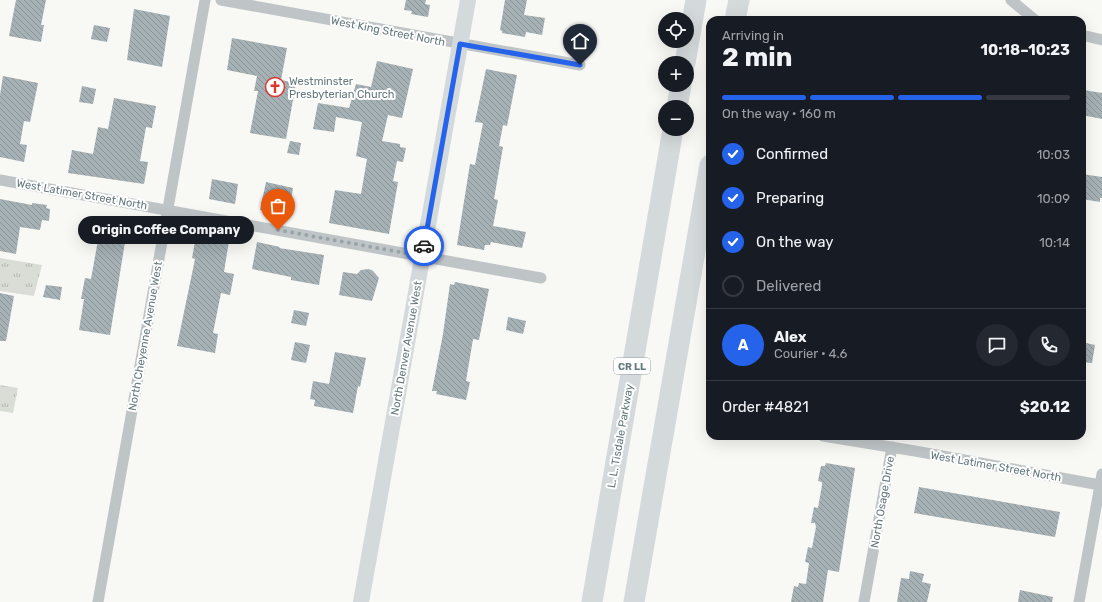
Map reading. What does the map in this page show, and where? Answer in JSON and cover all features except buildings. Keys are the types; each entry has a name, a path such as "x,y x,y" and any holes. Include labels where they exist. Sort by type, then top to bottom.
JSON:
{"highway":[{"path":"686,56 696,0"},
{"path":"736,16 739,0"},
{"name":"L. L. Tisdale Parkway","path":"592,602 672,136"},
{"path":"634,602 706,188"}],"street":[{"name":"North Cheyenne Avenue West","path":"98,602 205,0"},
{"name":"West King Street North","path":"221,0 580,65"},
{"name":"North Denver Avenue West","path":"362,602 468,0"},
{"path":"1011,0 1030,16"},
{"path":"1086,36 1102,40"},
{"name":"West Latimer Street North","path":"0,180 541,278"},
{"name":"North Osage Drive","path":"848,440 892,447 864,602"},
{"name":"West Latimer Street North","path":"892,447 1101,480"},
{"path":"1079,602 1101,480"}],"green space":[{"path":"0,258 42,265 34,296 0,291"},
{"path":"0,385 18,388 13,413 0,411"}],"way so far":[{"path":"278,230 422,256 424,246"}],"place":[{"name":"Westminster Presbyterian Church","path":"275,87"},
{"name":"Origin Coffee Company","path":"278,230"}],"route":[{"path":"424,246 460,44 580,65"}]}
